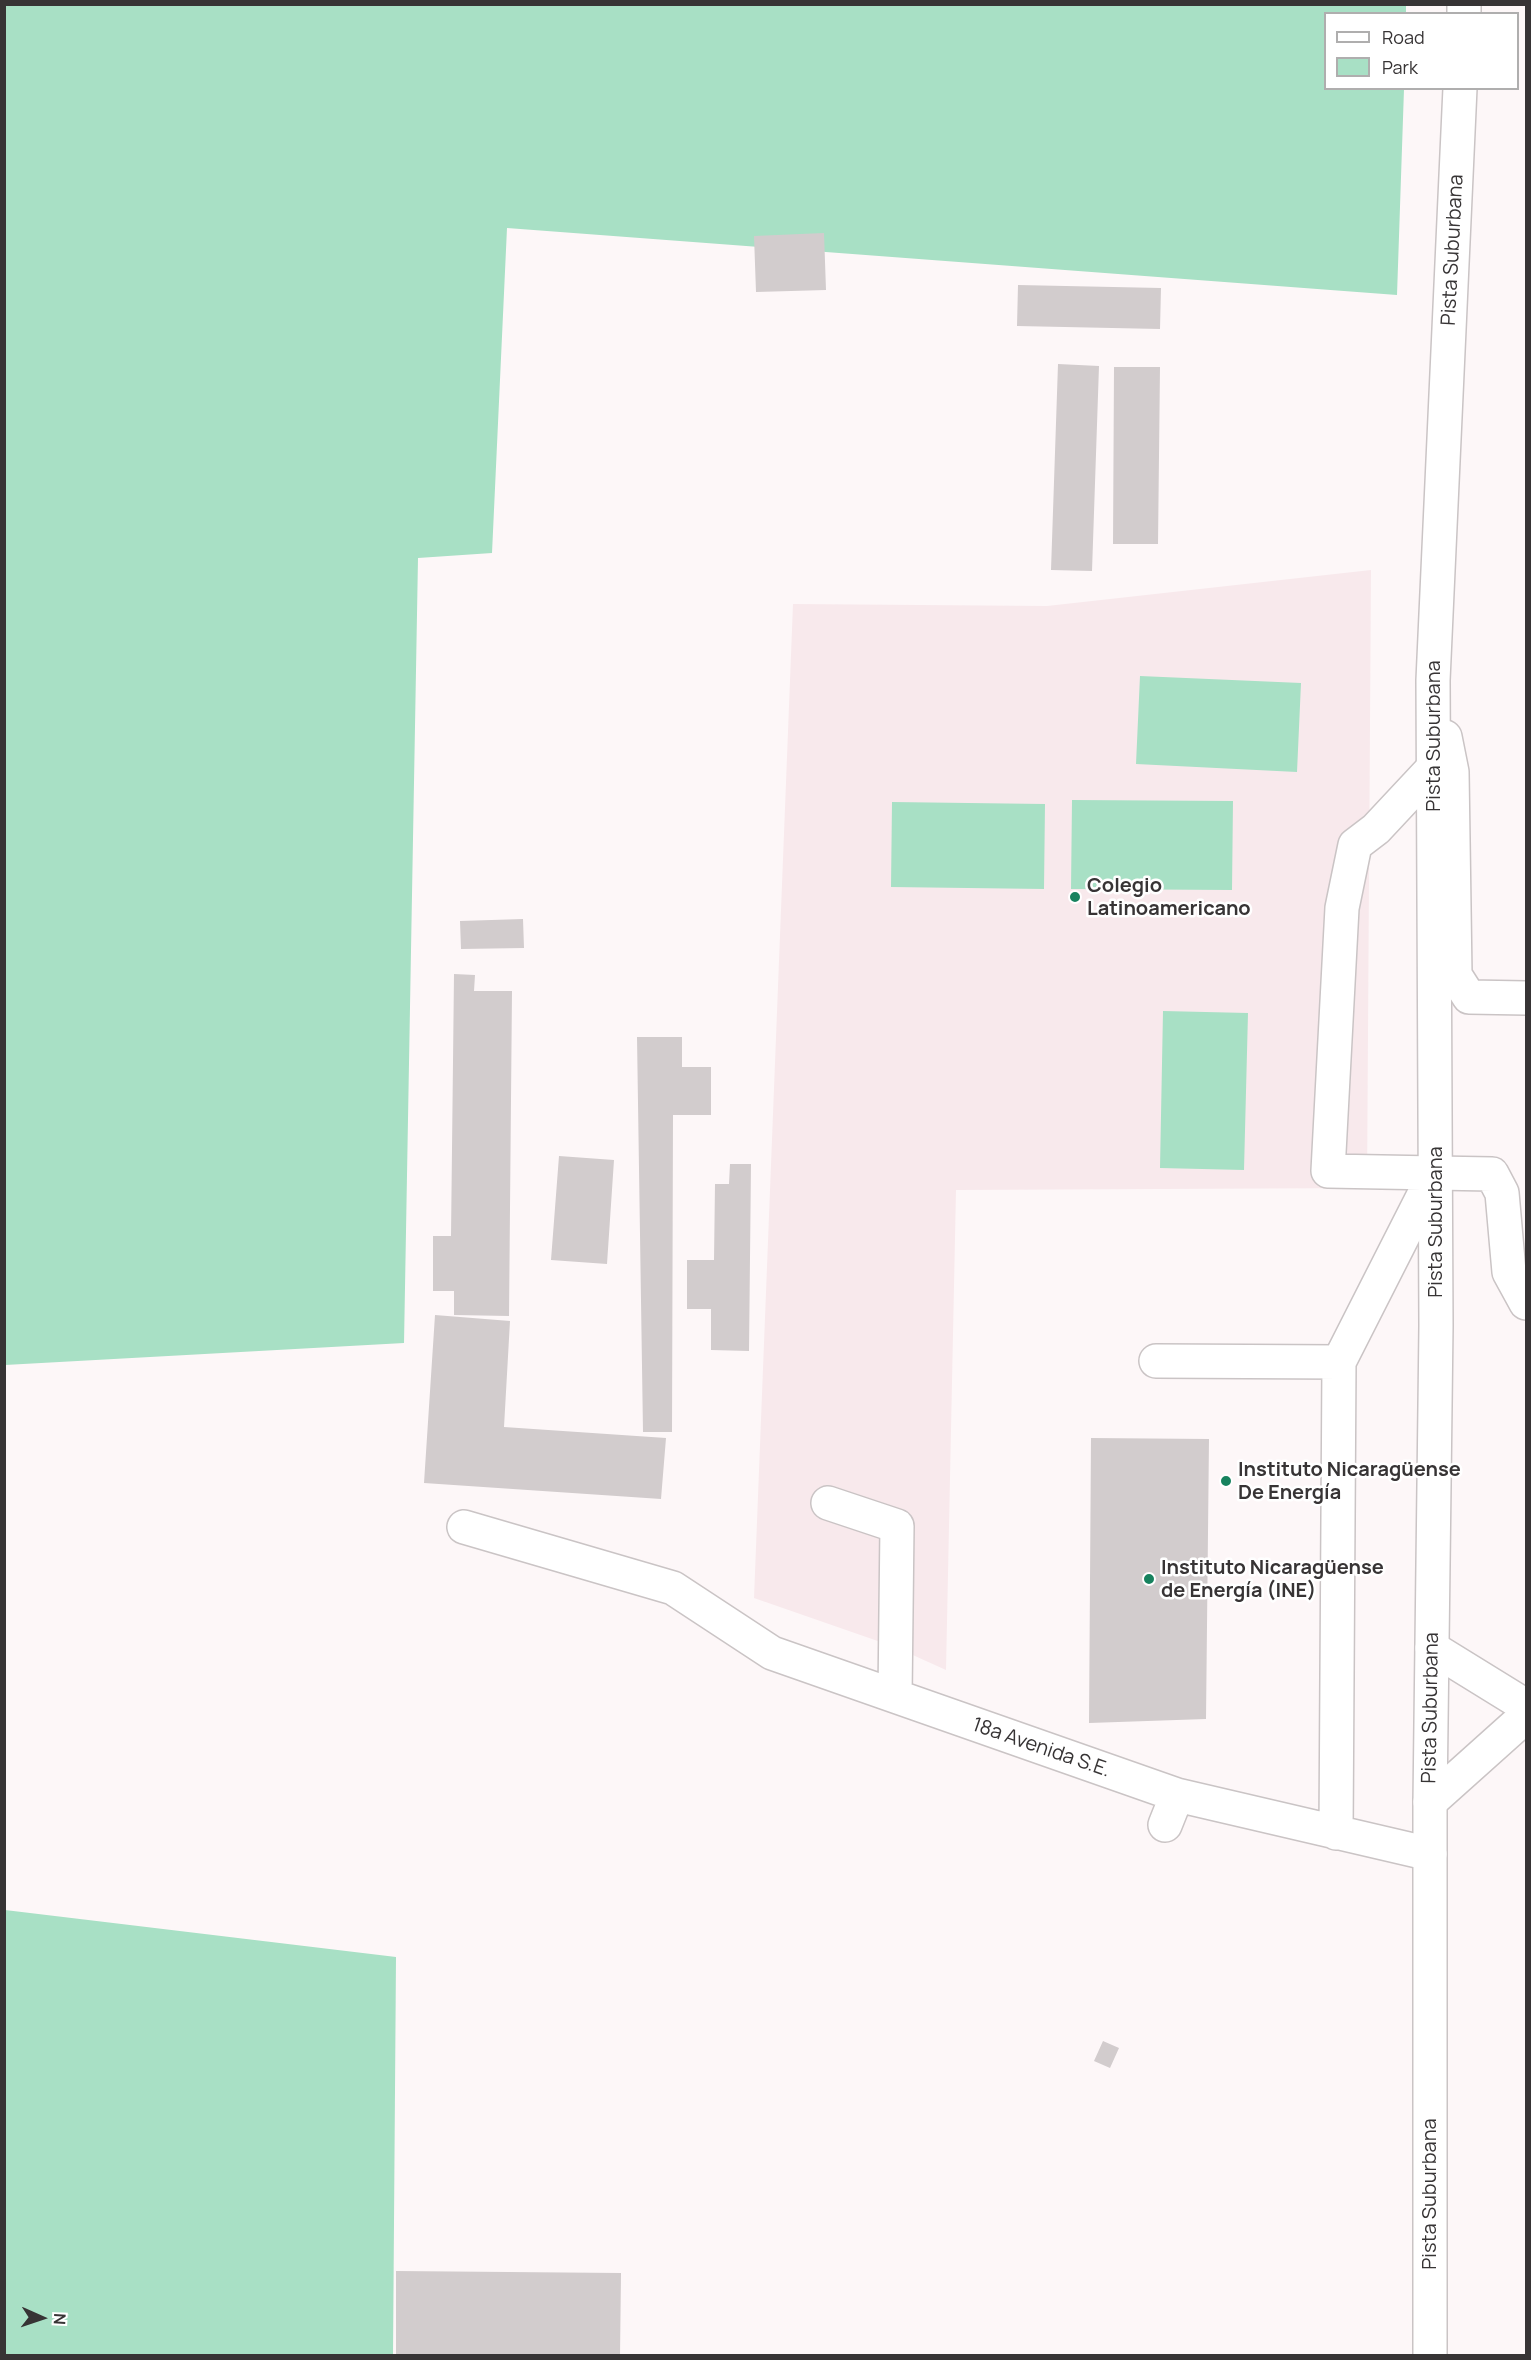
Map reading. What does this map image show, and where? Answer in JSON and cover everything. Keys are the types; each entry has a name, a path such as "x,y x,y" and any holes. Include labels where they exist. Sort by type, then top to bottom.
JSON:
{"main road":[{"name":"Pista Suburbana","path":"1430,2355 1430,1802 1436,1326 1433,680 1460,90"},
{"path":"1433,680 1452,772 1455,975 1469,997 1527,998"},
{"path":"1434,767 1376,829 1354,845 1342,908 1328,1171 1492,1174 1502,1193 1509,1272 1527,1303"},
{"path":"1336,1833 1339,1362 1375,1287 1435,1173"},
{"path":"1156,1361 1339,1362"},
{"path":"828,1503 897,1526 895,1696"},
{"name":"18a Avenida S.E.","path":"464,1527 673,1588 772,1653 895,1696 1171,1810 1336,1833 1430,1854"},
{"path":"1432,1648 1527,1706"},
{"path":"1430,1802 1527,1716"}],"shaded area":[{"name":"Colegio Latinoamericano","path":"1371,570 1367,1188 956,1190 946,1670 895,1647 754,1598 793,604 1047,606"}],"green space":[{"path":"5,5 1406,5 1406,12 1324,12 1324,90 1404,90 1397,295 507,228 492,553 418,558 404,1343 5,1365"},
{"path":"1140,676 1301,683 1297,772 1136,764"},
{"path":"1072,800 1233,801 1232,890 1071,889"},
{"path":"892,802 1045,804 1044,889 891,887"},
{"path":"1163,1011 1248,1013 1244,1170 1160,1168"},
{"path":"5,1910 396,1957 393,2355 5,2355"}],"building":[{"path":"824,233 826,290 756,292 754,236"},
{"path":"1018,285 1161,288 1160,329 1017,326"},
{"path":"1058,364 1099,366 1092,571 1051,570"},
{"path":"1114,367 1160,367 1158,544 1113,544"},
{"path":"523,919 524,948 461,949 460,921"},
{"path":"454,974 475,975 474,991 512,991 509,1316 454,1315 454,1291 433,1291 433,1236 451,1236"},
{"path":"637,1037 682,1037 682,1067 711,1067 711,1115 673,1115 672,1432 643,1432"},
{"path":"559,1156 614,1160 607,1264 551,1260"},
{"path":"730,1164 751,1164 749,1351 711,1350 711,1309 687,1309 687,1260 714,1260 715,1184 729,1184"},
{"path":"435,1315 510,1321 504,1427 666,1438 661,1499 424,1483"},
{"name":"Instituto Nicaragüense de Energía (INE)","path":"1091,1438 1209,1439 1206,1719 1089,1723"},
{"path":"1103,2041 1119,2048 1110,2068 1094,2061"},
{"path":"396,2271 621,2273 620,2356 396,2356"}],"place":[{"name":"Colegio Latinoamericano","path":"1075,897"},
{"name":"Instituto Nicaragüense De Energía","path":"1226,1481"},
{"name":"Instituto Nicaragüense de Energía (INE)","path":"1149,1579"}]}
